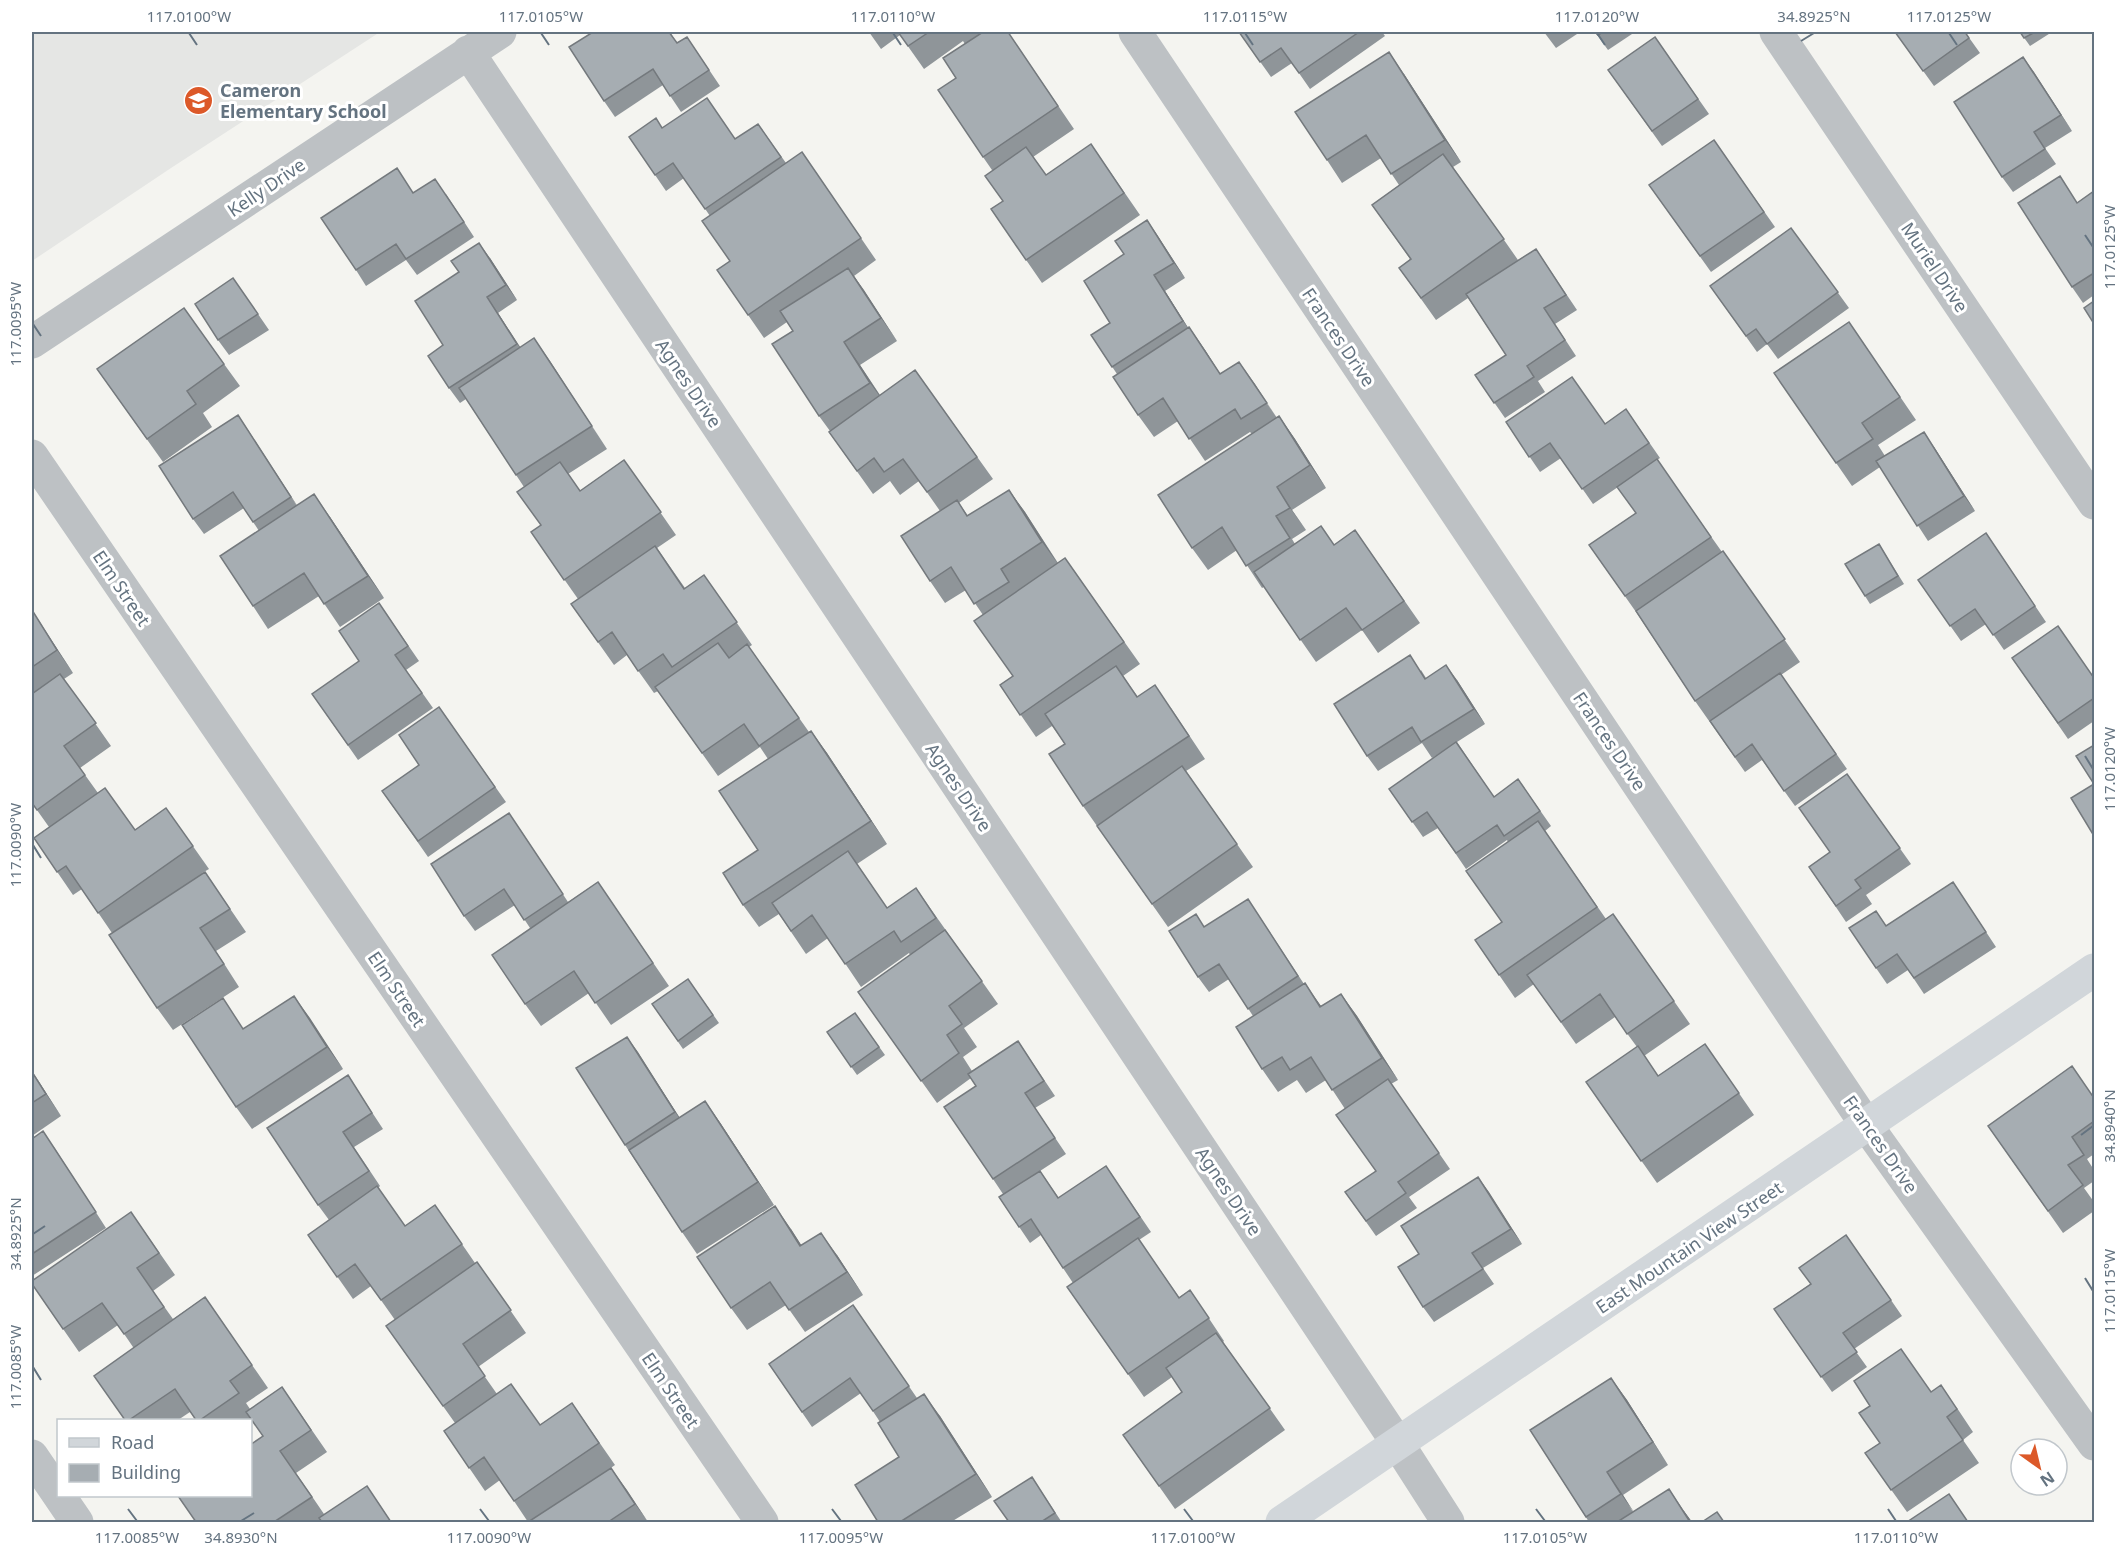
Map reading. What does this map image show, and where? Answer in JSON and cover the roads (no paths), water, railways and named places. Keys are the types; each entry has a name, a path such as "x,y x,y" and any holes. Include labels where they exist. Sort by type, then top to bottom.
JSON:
{"main road":[{"name":"East Mountain View Street","path":"1282,1522 2094,970"}],"street":[{"name":"Kelly Drive","path":"32,342 500,32"},
{"name":"Frances Drive","path":"1135,32 1867,1126 2094,1444"},
{"name":"Muriel Drive","path":"1776,32 2094,503"},
{"name":"Agnes Drive","path":"468,52 1448,1522"},
{"name":"Elm Street","path":"32,456 762,1522"},
{"path":"32,1456 57,1493"},
{"path":"60,1497 77,1522"}],"place":[{"name":"Cameron Elementary School","path":"199,100"}]}
